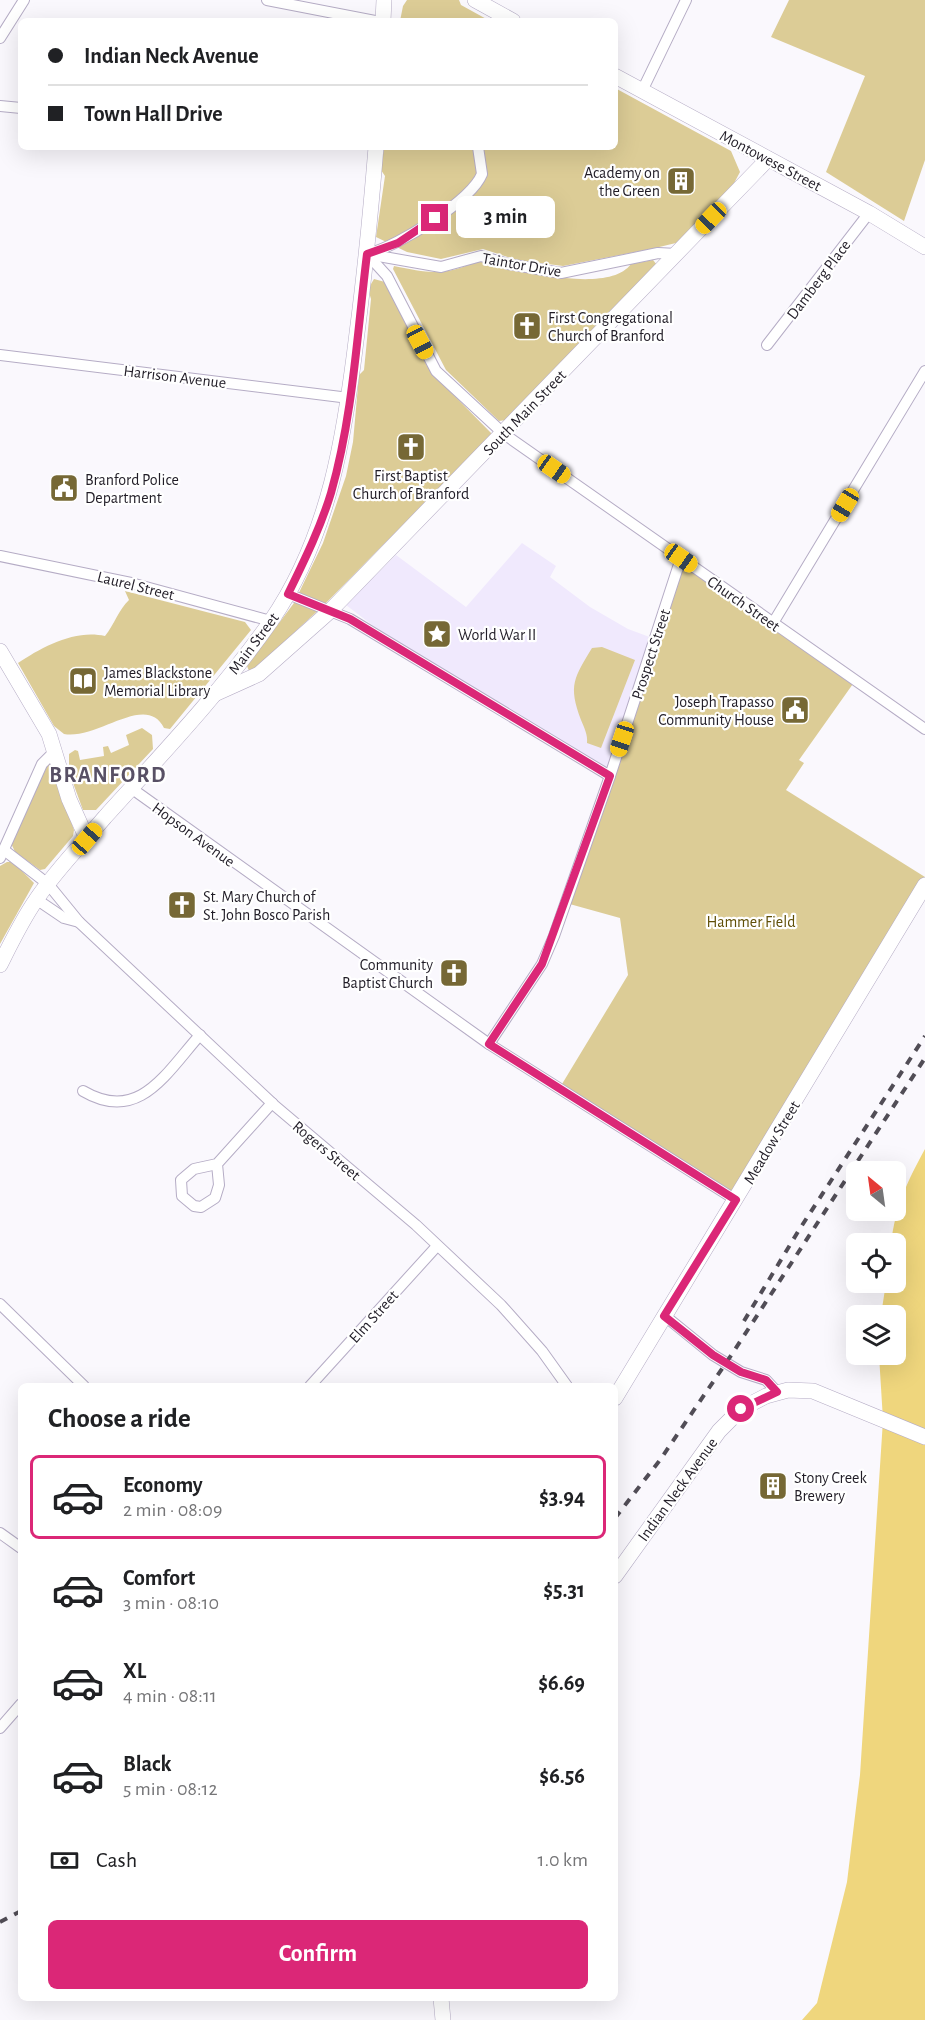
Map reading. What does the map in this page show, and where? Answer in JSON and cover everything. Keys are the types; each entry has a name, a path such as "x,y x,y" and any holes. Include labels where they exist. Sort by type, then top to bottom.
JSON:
{"street":[{"path":"0,38 24,0"},
{"path":"267,0 360,18"},
{"path":"383,18 384,0"},
{"path":"474,0 507,18"},
{"path":"642,91 686,0"},
{"name":"Montowese Street","path":"618,78 868,213 925,247"},
{"path":"0,106 18,108"},
{"name":"Main Street","path":"0,965 36,899 213,695 271,621 288,594 315,539 330,494 350,398 367,254 375,150"},
{"path":"367,254 398,243 470,192 482,174 478,150"},
{"name":"South Main Street","path":"213,695 259,674 329,612 768,159"},
{"name":"Damberg Place","path":"767,345 868,213"},
{"name":"Taintor Drive","path":"367,254 441,267 481,256 508,264 561,273 658,253 677,254"},
{"name":"Church Street","path":"367,254 387,276 439,375 504,434 925,729"},
{"name":"Harrison Avenue","path":"0,355 350,398"},
{"path":"773,623 925,371"},
{"name":"Laurel Street","path":"0,556 132,583 271,621"},
{"name":"Prospect Street","path":"489,1044 542,964 610,776 681,558"},
{"path":"288,594 350,619 610,776"},
{"path":"0,651 46,729 56,751 69,800 87,839"},
{"path":"2,854 42,764 56,751"},
{"name":"Hopson Avenue","path":"131,788 489,1044 736,1200"},
{"name":"Rogers Street","path":"2,854 48,884 79,922 272,1103 437,1246 501,1305 542,1351 565,1383"},
{"name":"Meadow Street","path":"618,1393 925,885"},
{"name":"Rogers Street","path":"36,899 64,918 79,922"},
{"path":"83,1091 113,1103 139,1097 152,1088 200,1035"},
{"path":"217,1164 272,1103"},
{"name":"Elm Street","path":"313,1383 437,1246"},
{"path":"0,1304 81,1383"},
{"path":"664,1316 713,1355 741,1372 766,1380 777,1392"},
{"name":"Indian Neck Avenue","path":"618,1572 719,1431 741,1409 777,1392 813,1391 925,1437"},
{"path":"0,1533 18,1546"},
{"path":"0,1728 18,1707"},
{"path":"441,2001 443,2020"}],"shaded area":[{"path":"522,543 556,566 550,577 590,607 628,629 655,639 610,776 431,670 346,605 396,555 466,607"},
{"path":"925,1149 925,2020 802,2020 817,2003 847,1882 860,1775 883,1420 880,1365 906,1365 906,1305 883,1305 884,1293 906,1293 906,1233 893,1233 895,1221 906,1221 908,1183"}],"green space":[{"path":"407,0 459,0 461,5 485,18 401,18"},
{"path":"789,0 925,0 925,160 904,221 826,172 865,76 771,37"},
{"path":"618,90 731,151 740,172 732,187 680,242 563,266 517,260 483,249 441,259 407,252 376,237 385,176 381,170 384,150 618,150"},
{"path":"480,259 492,262 493,266 565,278 586,279 605,278 620,273 631,264 653,260 657,265 506,420 499,421 446,370 393,269 394,266 428,272 448,271"},
{"path":"374,279 385,282 431,372 492,434 326,603 253,671 249,671 247,666 294,603 323,543 346,476 353,442 359,375 364,370 371,299 368,289"},
{"name":"Hammer Field","path":"681,558 855,681 799,760 804,763 786,790 925,877 925,885 736,1200 559,1089 628,975 620,918 566,903"},
{"path":"125,591 245,622 251,630 170,729 164,728 156,718 146,715 133,716 91,731 64,734 54,726 18,663 48,646 71,637 94,634 105,636 129,600"},
{"path":"602,647 635,660 601,748 587,743 574,690 577,675 592,648"},
{"path":"142,728 152,735 153,749 96,810 83,810 69,772 69,754 75,750 78,751 80,760 104,756 103,747 108,746 111,753 129,745 126,735"},
{"path":"48,764 51,764 74,830 73,836 45,869 40,870 15,852 11,843"},
{"path":"13,862 34,883 0,944 0,866"}],"railway":[{"path":"744,1321 799,1230 925,1036"},
{"path":"618,1514 660,1460 732,1354 925,1058"},
{"path":"0,1922 18,1913"}],"place":[{"name":"Academy on the Green","path":"681,181"},
{"name":"First Congregational Church of Branford","path":"527,326"},
{"name":"First Baptist Church of Branford","path":"411,447"},
{"name":"Branford Police Department","path":"64,488"},
{"name":"World War II","path":"437,634"},
{"name":"James Blackstone Memorial Library","path":"83,681"},
{"name":"Joseph Trapasso Community House","path":"795,710"},
{"name":"St. Mary Church of St. John Bosco Parish","path":"182,905"},
{"name":"Community Baptist Church","path":"454,973"},
{"name":"Stony Creek Brewery","path":"773,1486"}],"district":[{"name":"BRANFORD","path":"108,774"}],"route":[{"path":"435,218 398,243 367,254 350,398 341,450 315,539 288,594 350,619 610,776 542,964 489,1044 645,1145 736,1200 664,1316 713,1355 741,1372 766,1380 773,1385 777,1392 741,1409"}]}
